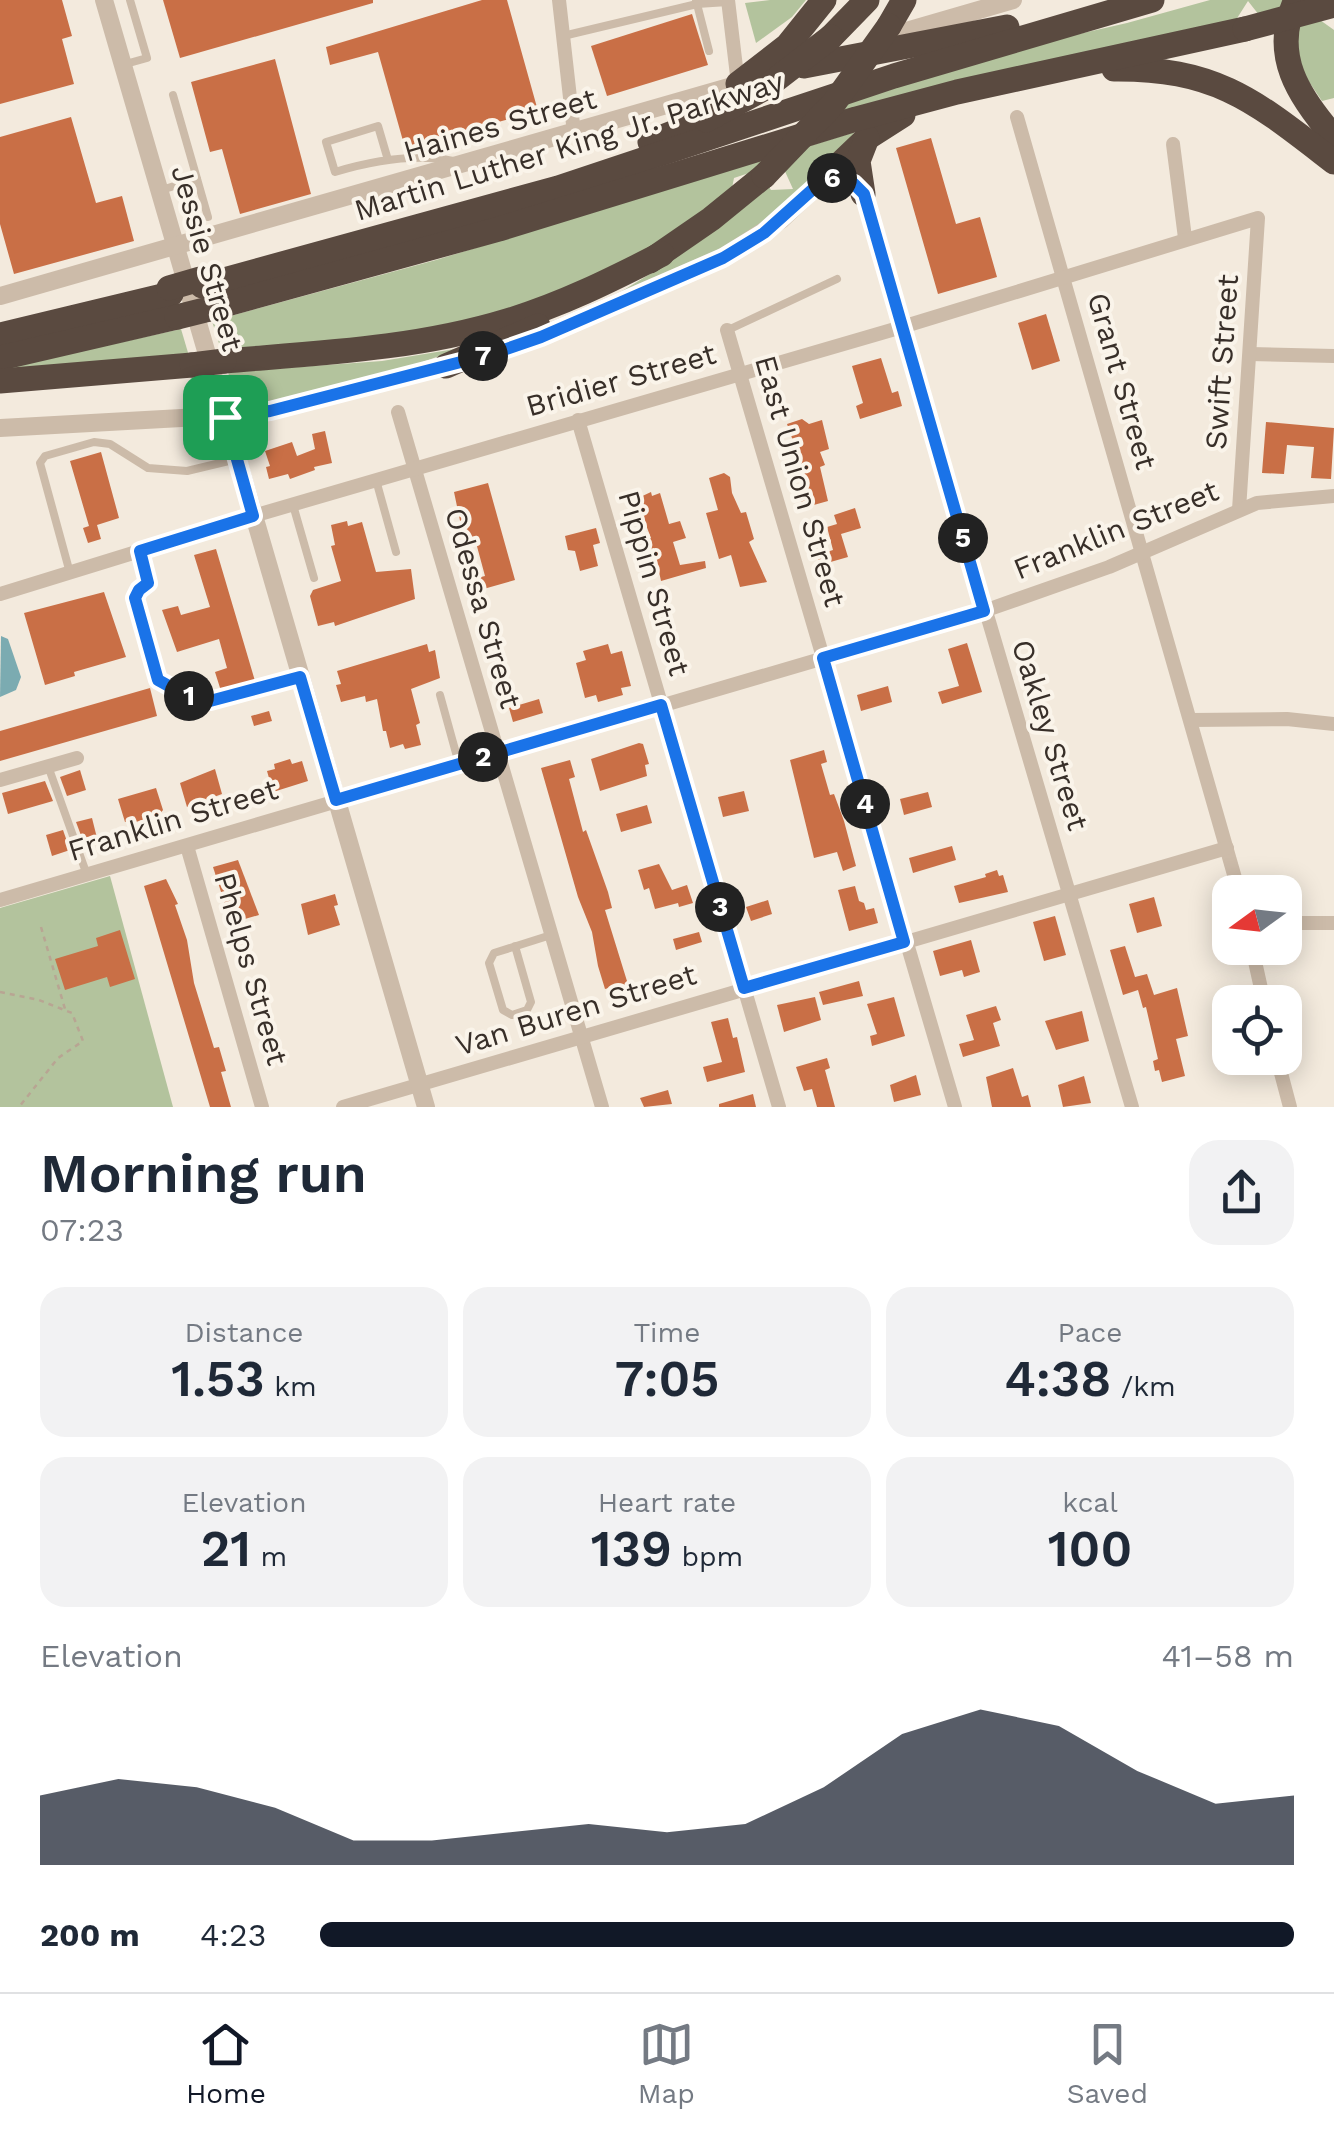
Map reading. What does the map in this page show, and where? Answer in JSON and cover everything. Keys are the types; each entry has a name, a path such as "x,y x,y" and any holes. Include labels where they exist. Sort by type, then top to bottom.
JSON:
{"highway":[{"path":"738,84 787,46 824,0"},
{"path":"204,291 706,120 766,88 831,36 867,0"},
{"path":"446,366 598,295 662,254 764,176 834,102 904,0"},
{"path":"1296,0 1286,32 1289,69 1297,90 1334,137"},
{"path":"804,66 1146,2"},
{"name":"Martin Luther King Jr. Parkway","path":"0,358 173,300 558,188 894,76 1146,2"},
{"path":"1049,72 1334,5"},
{"path":"1049,72 1150,70 1206,80 1255,102 1334,162"},
{"name":"Martin Luther King Jr. Parkway","path":"204,291 437,248 803,134 956,92 1049,72"},
{"path":"822,181 867,138 897,118 956,92"},
{"path":"864,194 858,160 867,138"},
{"path":"0,381 367,349 442,337 502,323 592,290 662,254"},
{"name":"Martin Luther King Jr. Parkway","path":"0,336 173,300"}],"street":[{"name":"Jessie Street","path":"104,0 426,1107"},
{"path":"559,0 574,133"},
{"name":"Haines Street","path":"0,296 804,66 889,36 1013,0"},
{"path":"728,1 738,84"},
{"name":"Grant Street","path":"1016,117 1235,875"},
{"path":"1172,144 1184,238"},
{"path":"0,428 225,417 270,411 446,366 541,337 723,258 764,233 822,181 845,178 864,194"},
{"name":"Oakley Street","path":"864,194 1132,1107"},
{"name":"Bridier Street","path":"0,594 1258,218"},
{"name":"Swift Street","path":"1239,510 1258,218"},
{"name":"East Union Street","path":"728,330 955,1107"},
{"path":"1250,354 1334,356"},
{"name":"Odessa Street","path":"398,412 602,1107"},
{"name":"Pippin Street","path":"578,420 779,1107"},
{"name":"Franklin Street","path":"0,900 984,611 1144,552 1239,510 1275,500 1334,496"},
{"path":"1192,720 1286,719 1334,724"},
{"path":"0,780 77,758"},
{"name":"Phelps Street","path":"187,846 262,1107"},
{"name":"Van Buren Street","path":"343,1107 1228,848"},
{"path":"1302,922 1334,923"},
{"path":"1282,1075 1290,1107"}],"lane":[{"path":"122,66 147,58 130,0"},
{"path":"563,36 696,2 728,1"},
{"path":"696,2 709,51"},
{"path":"173,95 208,217"},
{"path":"388,160 378,126 326,142 335,172 388,160 438,158 467,164"},
{"path":"158,191 196,179"},
{"path":"728,330 837,279"},
{"path":"70,572 40,463 45,456 94,442 110,444 148,468 187,471 237,459"},
{"path":"376,480 396,552"},
{"path":"293,505 314,578"},
{"path":"140,551 148,583 135,598 158,680 187,696 210,701 300,677"},
{"path":"440,695 459,764"},
{"path":"48,766 87,875"},
{"path":"515,946 530,1002 526,1010 512,1016 503,1010 489,964 494,953 515,946 552,935"}],"path":[{"path":"42,927 65,1010"},
{"path":"0,992 39,1000 72,1013 83,1041 58,1058 19,1107"}],"green space":[{"path":"806,0 792,17 756,43 745,3"},
{"path":"1210,0 1283,0 1280,9 1259,15 1248,1 1234,23 841,112 852,99 995,53"},
{"path":"1320,20 1334,30 1334,98 1322,101 1295,61 1296,26"},
{"path":"855,132 827,165 748,240 614,296 658,269 769,187 793,189 783,167 734,178 731,193 617,270 474,325 222,353 212,321 436,260"},
{"path":"181,329 189,356 0,369"},
{"path":"461,348 378,377 294,399 236,407 230,397 234,395 228,372 382,361"},
{"path":"110,876 173,1107 0,1107 0,908"}],"water":[{"path":"1,636 8,639 21,677 16,690 0,697"}],"building":[{"path":"0,0 62,0 72,36 62,39 74,84 0,104"},
{"path":"163,0 373,0 373,3 180,58"},
{"path":"482,0 507,0 538,111 405,148 378,52 330,65 326,47"},
{"path":"692,14 708,65 607,96 591,46"},
{"path":"275,59 311,194 240,214 222,149 210,152 191,82"},
{"path":"71,117 96,203 122,196 134,241 14,274 0,224 0,137"},
{"path":"931,138 956,224 980,217 997,277 938,294 896,148"},
{"path":"1046,314 1060,361 1032,370 1018,323"},
{"path":"881,358 892,393 898,391 902,406 860,419 856,406 863,403 852,366"},
{"path":"802,419 809,424 822,420 829,449 820,452 828,501 803,508 798,489 809,486 787,424"},
{"path":"1266,422 1334,428 1331,479 1311,478 1314,447 1287,445 1284,474 1262,473"},
{"path":"325,431 332,463 290,479 288,474 269,479 265,451 292,442 297,456 315,449 312,434"},
{"path":"101,452 119,518 97,525 101,539 88,543 83,528 89,526 70,461"},
{"path":"724,473 730,477 741,513 746,512 754,539 749,542 767,582 740,587 731,555 719,559 706,513 718,510 709,478"},
{"path":"488,483 515,580 480,590 477,578 485,576 475,539 468,541 467,534 463,535 454,492"},
{"path":"651,492 652,496 660,493 669,524 680,521 686,538 673,542 680,565 705,561 706,568 661,581 636,499"},
{"path":"855,508 861,528 841,534 848,557 820,565 817,555 833,550 827,527 837,524 834,515"},
{"path":"347,521 348,526 362,522 376,572 411,569 415,599 335,626 334,622 318,626 310,596 313,590 341,581 331,546 335,545 331,525"},
{"path":"596,528 600,543 593,545 598,566 580,571 575,551 568,550 565,536"},
{"path":"216,549 255,681 221,691 215,672 227,668 219,639 177,652 162,610 178,606 181,615 210,607 194,555"},
{"path":"104,592 126,657 45,685 24,613"},
{"path":"967,643 982,692 942,704 938,692 959,686 948,649"},
{"path":"427,644 429,652 435,650 440,678 411,689 421,745 390,748 377,699 366,702 365,696 341,702 337,671"},
{"path":"608,644 611,654 622,651 631,686 621,688 623,695 598,702 596,695 585,698 576,663 586,660 583,651"},
{"path":"888,686 892,702 861,711 857,695"},
{"path":"150,688 157,716 0,761 0,731"},
{"path":"539,699 543,713 513,722 509,708"},
{"path":"269,711 272,721 254,726 251,716"},
{"path":"643,744 649,764 645,765 647,776 600,791 591,759"},
{"path":"824,750 827,762 821,764 830,795 834,794 844,821 856,866 843,871 837,852 814,858 790,760"},
{"path":"290,759 292,764 302,761 308,781 273,792 267,771"},
{"path":"570,760 575,777 569,779 583,832 586,830 608,892 612,908 605,910 631,994 614,999 609,988 605,989 592,932 541,768"},
{"path":"215,769 222,794 187,807 180,783"},
{"path":"80,770 86,790 67,796 60,777"},
{"path":"45,781 53,801 8,814 2,793"},
{"path":"156,788 163,810 160,814 125,822 118,799"},
{"path":"744,791 749,811 723,817 718,797"},
{"path":"928,792 932,807 904,815 900,799"},
{"path":"647,805 652,823 621,832 616,814"},
{"path":"92,818 98,842 85,846 76,822"},
{"path":"63,830 70,850 52,856 46,835"},
{"path":"952,846 956,860 913,873 909,858"},
{"path":"238,860 259,915 231,923 213,867"},
{"path":"659,864 672,890 687,885 693,903 655,909 638,870"},
{"path":"997,870 999,876 1003,875 1008,892 959,903 954,886"},
{"path":"166,879 178,904 175,905 187,940 194,983 214,1048 219,1047 226,1071 221,1072 231,1107 210,1107 144,886"},
{"path":"855,886 866,910 874,908 878,923 849,931 838,890"},
{"path":"335,894 340,925 308,935 301,904"},
{"path":"1154,897 1162,926 1137,933 1129,904"},
{"path":"768,900 772,914 751,921 746,907"},
{"path":"1055,916 1066,955 1044,961 1033,922"},
{"path":"120,930 135,979 110,987 107,977 65,990 55,959 98,946 96,938"},
{"path":"699,932 702,942 676,950 673,939"},
{"path":"971,940 980,972 964,977 962,970 940,976 933,951"},
{"path":"1125,946 1135,977 1147,974 1154,995 1177,988 1188,1036 1176,1039 1185,1076 1162,1082 1159,1070 1155,1071 1153,1061 1158,1059 1146,1007 1143,1008 1138,990 1123,995 1110,950"},
{"path":"859,981 863,996 823,1005 819,992"},
{"path":"815,997 821,1020 784,1032 777,1005"},
{"path":"894,997 905,1036 872,1046 870,1036 877,1034 867,1004"},
{"path":"996,1006 1001,1020 993,1023 1000,1046 963,1057 959,1044 974,1040 966,1015"},
{"path":"1082,1011 1089,1041 1056,1050 1045,1021"},
{"path":"728,1018 745,1072 707,1082 703,1067 722,1062 711,1022"},
{"path":"827,1058 830,1068 825,1070 835,1107 817,1107 812,1089 804,1091 796,1067"},
{"path":"1013,1068 1022,1097 1028,1095 1031,1107 992,1107 986,1077"},
{"path":"916,1075 921,1095 894,1102 890,1085"},
{"path":"1084,1076 1091,1103 1063,1107 1058,1085"},
{"path":"668,1090 672,1104 644,1107 640,1098"},
{"path":"753,1094 756,1107 719,1107 719,1104"}],"route":[{"path":"835,177 854,184 864,194 984,611 823,658 904,942 744,988 661,705 336,800 300,677 210,701 187,696 158,680 135,598 148,583 140,551 253,516 225,417 270,411 492,354 541,337 723,258 764,233 822,181 835,177"}]}
